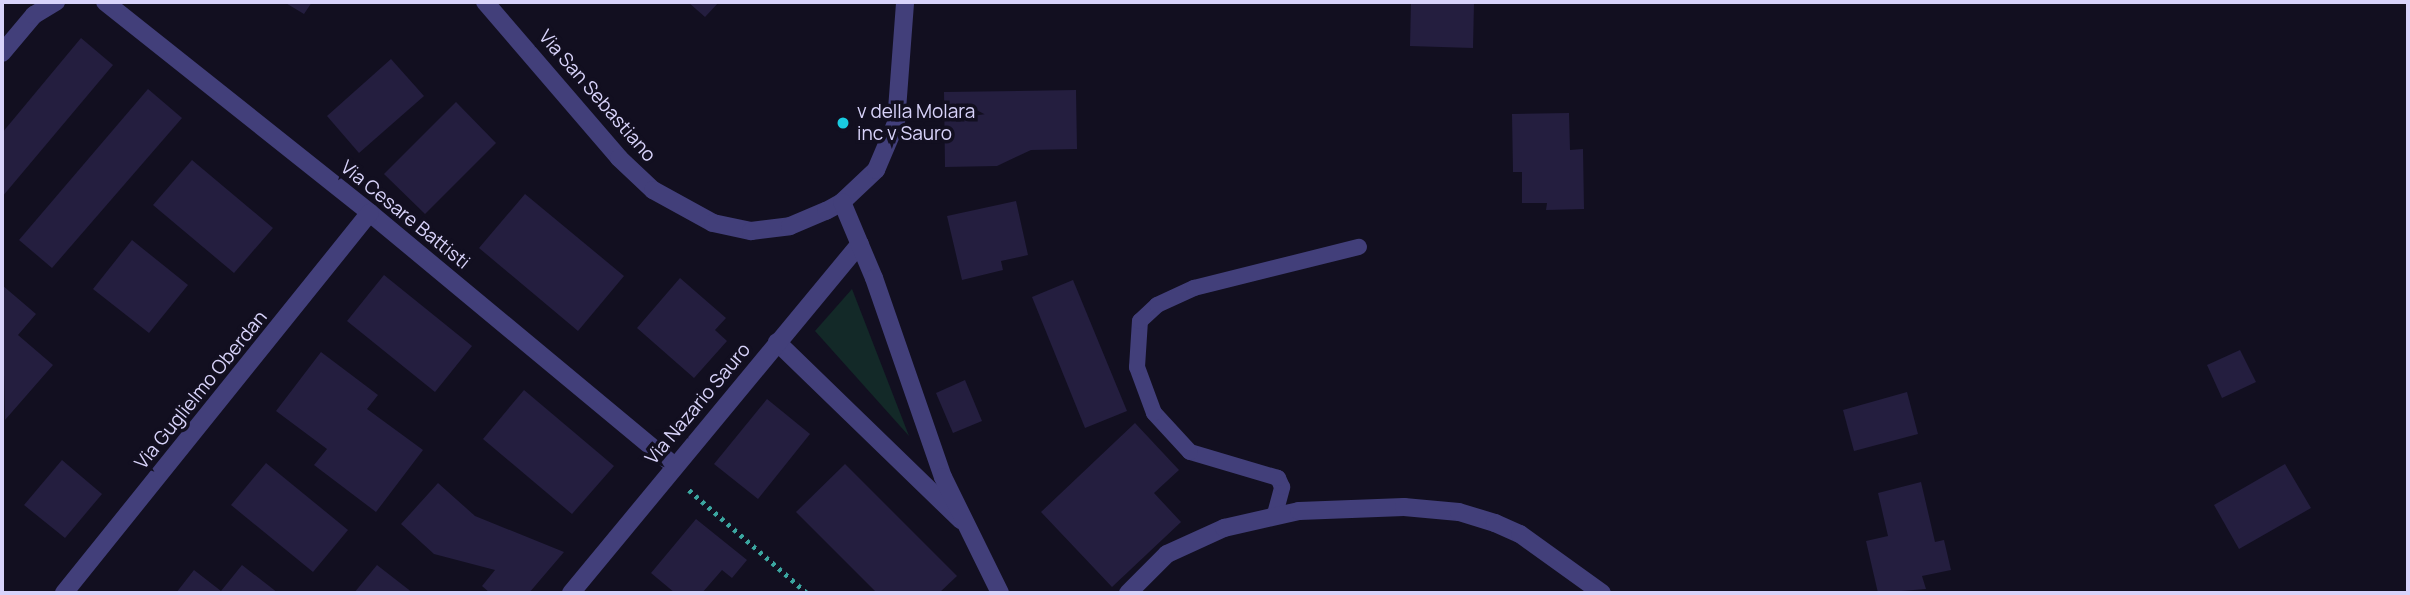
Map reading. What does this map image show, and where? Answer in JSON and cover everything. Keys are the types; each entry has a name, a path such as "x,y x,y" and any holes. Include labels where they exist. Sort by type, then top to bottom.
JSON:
{"street":[{"path":"2,53 34,15 56,2"},
{"name":"Via Cesare Battisti","path":"105,2 370,213 671,468"},
{"name":"Via San Sebastiano","path":"485,2 619,158 673,203 713,223 751,231 790,226 842,202 876,170 893,135 905,2"},
{"path":"842,202 860,244 933,453 961,520 1000,593"},
{"name":"Via Guglielmo Oberdan","path":"64,593 370,213"},
{"name":"Via Nazario Sauro","path":"571,593 671,468 860,244"},
{"path":"777,342 961,520"},
{"path":"1128,593 1180,547 1208,533 1275,514 1404,507 1472,515 1520,534 1602,593"}],"lane":[{"path":"1275,514 1282,487 1278,478 1190,452 1154,413 1137,367 1140,321 1147,311 1194,288 1359,247"}],"path":[{"path":"671,468 807,593"}],"green space":[{"path":"852,289 909,436 815,331"}],"building":[{"path":"284,2 312,2 304,14"},
{"path":"688,2 719,2 705,17"},
{"path":"1411,2 1474,2 1473,48 1410,46"},
{"path":"81,38 113,65 2,197 2,133"},
{"path":"391,59 424,96 359,153 327,116"},
{"path":"148,89 182,118 52,268 19,240"},
{"path":"1076,90 1077,149 1031,150 997,166 945,167 944,92"},
{"path":"456,102 496,143 425,214 384,174"},
{"path":"1569,113 1570,150 1583,149 1584,209 1546,210 1547,203 1522,203 1522,172 1513,172 1512,114"},
{"path":"192,160 273,228 234,273 153,205"},
{"path":"525,194 624,276 578,331 479,248"},
{"path":"1016,201 1028,255 1001,261 1003,270 962,280 947,216"},
{"path":"132,240 188,285 149,333 93,289"},
{"path":"384,275 472,346 435,392 347,321"},
{"path":"680,278 726,318 715,330 727,341 694,378 637,328"},
{"path":"1073,280 1127,411 1085,428 1032,297"},
{"path":"2,285 36,314 18,335 53,365 5,420"},
{"path":"2240,350 2256,382 2222,398 2207,365"},
{"path":"321,352 378,395 367,409 423,450 376,512 314,465 327,449 276,411"},
{"path":"965,380 982,421 953,433 936,393"},
{"path":"524,390 614,466 572,514 483,439"},
{"path":"1907,392 1918,434 1854,451 1843,410"},
{"path":"767,399 810,434 758,499 714,464"},
{"path":"1135,423 1179,470 1154,493 1181,522 1112,587 1041,512"},
{"path":"62,460 102,494 65,538 24,505"},
{"path":"266,463 348,530 313,572 231,505"},
{"path":"845,464 957,576 939,593 877,593 796,512"},
{"path":"2285,464 2311,508 2239,549 2214,505"},
{"path":"1921,482 1935,542 1944,540 1951,570 1922,576 1926,589 1878,593 1866,541 1888,536 1878,493"},
{"path":"438,483 475,516 564,552 529,593 490,593 482,586 495,570 434,554 401,524"},
{"path":"696,519 747,560 732,578 722,570 702,593 675,593 651,573"},
{"path":"242,565 278,593 176,593 194,570 221,591"},
{"path":"377,565 413,593 354,593"}],"place":[{"name":"v della Molara inc v Sauro","path":"843,123"}]}
